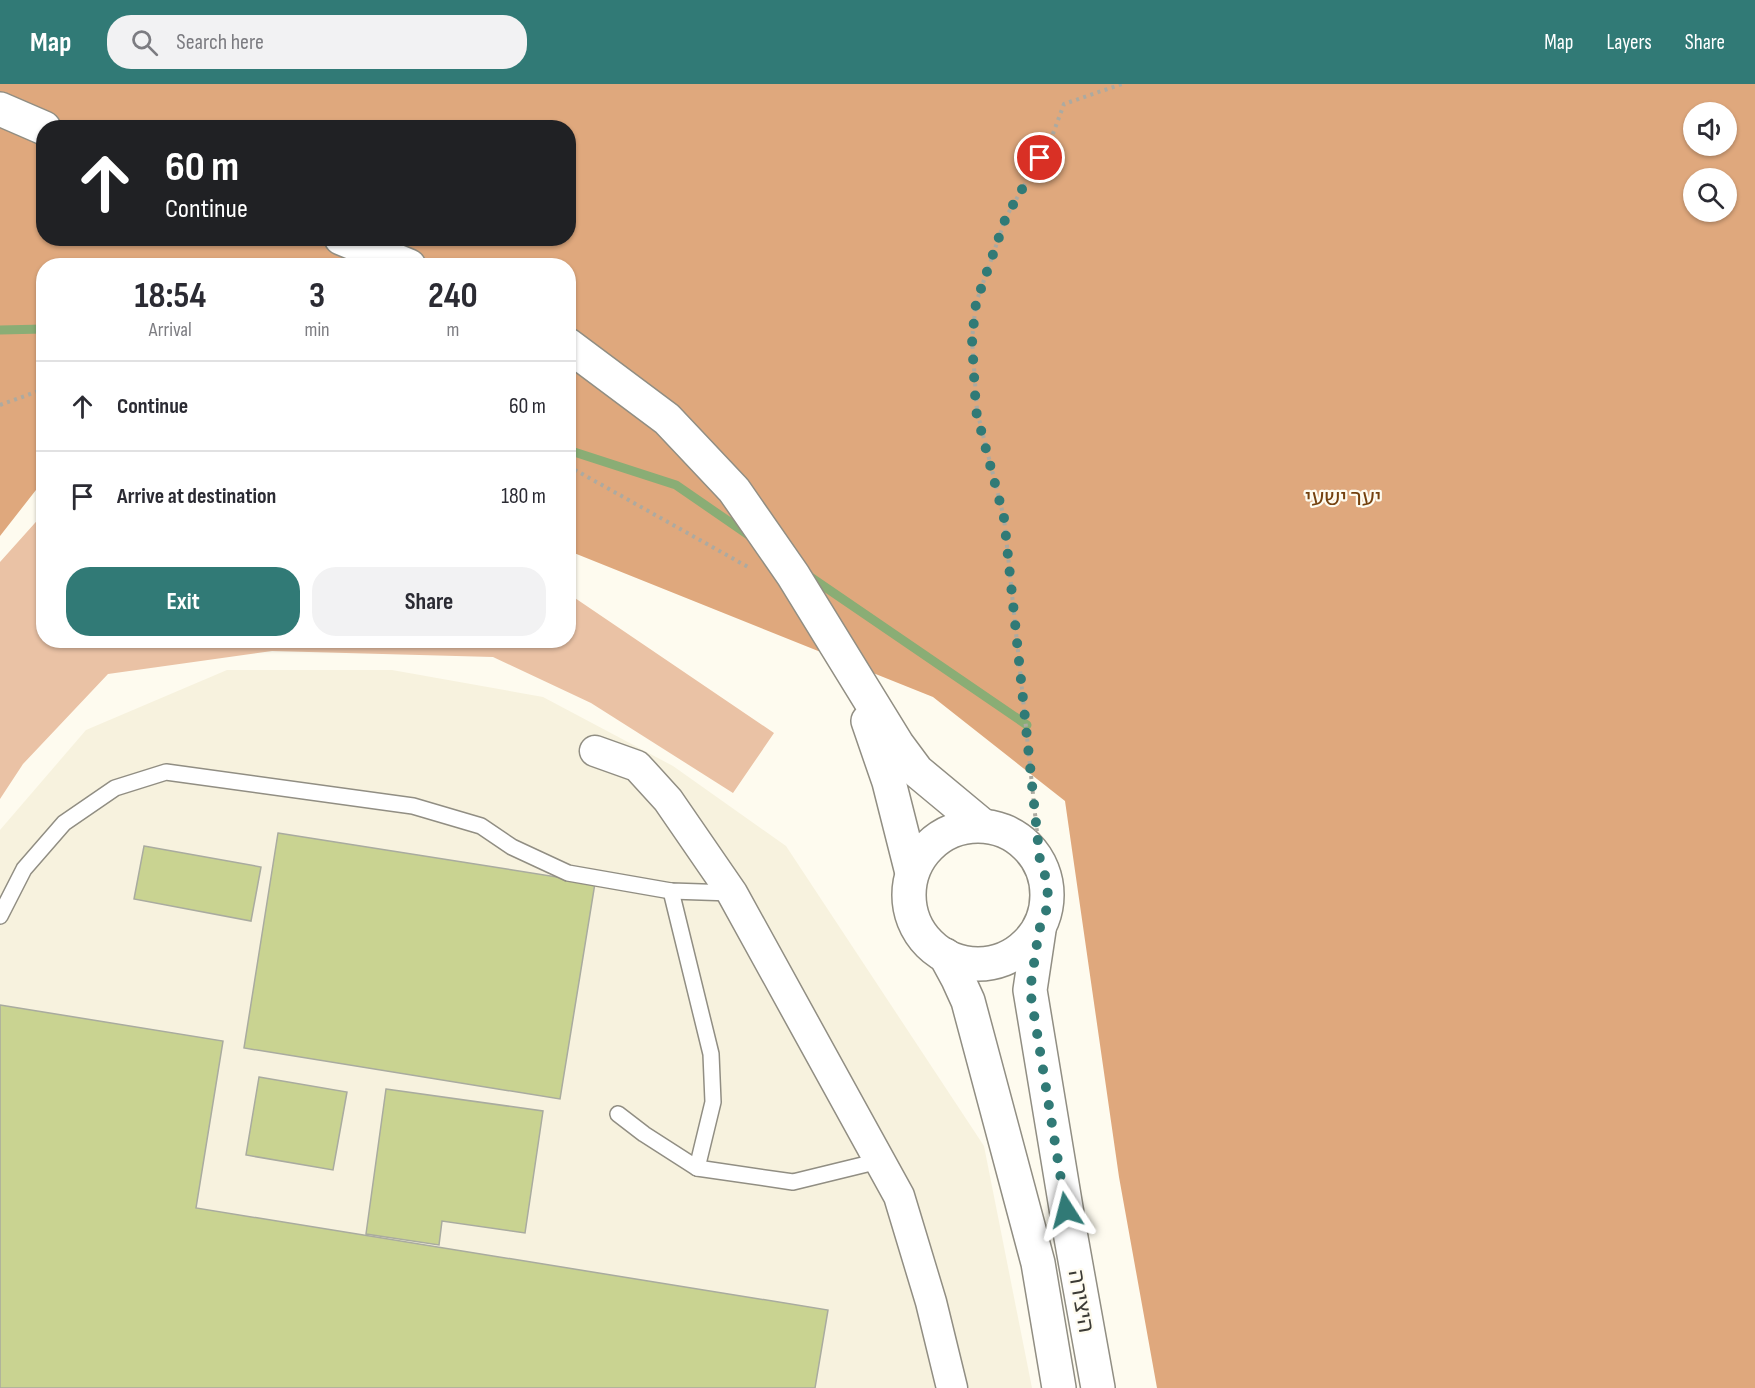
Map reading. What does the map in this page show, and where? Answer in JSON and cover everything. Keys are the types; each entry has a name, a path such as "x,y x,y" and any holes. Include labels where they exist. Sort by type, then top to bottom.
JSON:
{"street":[{"path":"0,109 36,125"},
{"path":"361,246 390,258"},
{"path":"576,351 667,419 734,490 847,659 897,744 917,771 981,825"},
{"path":"847,659 889,782 912,873"},
{"path":"595,751 637,766 668,800 732,893 899,1196 931,1302 952,1388"},
{"path":"981,825 1005,830 1025,843 1040,861 1048,884 1047,908 1039,930 1025,947 1007,958 986,964 964,963 945,955 929,944 917,928 911,910 909,891 912,873 922,853 939,837 959,828 981,825"},
{"name":"היצירה","path":"1039,930 1030,990 1098,1388"},
{"name":"היצירה","path":"945,955 968,1001 1035,1252 1059,1388"}],"lane":[{"path":"0,916 24,869 64,823 115,788 166,772 413,806 481,826 512,847 568,873 671,891 732,893"},
{"path":"671,891 711,1054 714,1102 697,1167"},
{"path":"618,1114 644,1134 697,1167 793,1182 879,1161"}],"path":[{"path":"1040,861 1004,518 976,411 972,339 976,303 1006,217 1052,139 1064,104 1122,84"},
{"path":"0,405 36,392"},
{"path":"576,471 749,568"}],"shaded area":[{"path":"36,522 36,648 576,648 576,599 774,733 733,793 591,703 493,657 272,651 108,674 23,764 0,799 0,562"},
{"path":"227,670 392,670 543,697 673,766 786,846 984,1146 1032,1388 0,1388 0,830 86,730"}],"green space":[{"name":"יער ישעי","path":"0,84 1755,84 1755,1388 1157,1388 1119,1177 1065,801 933,697 576,554 576,258 36,258 36,490 0,536"}],"building":[{"path":"278,833 595,883 560,1099 244,1048"},
{"path":"144,846 261,867 251,921 134,899"},
{"path":"0,1005 223,1041 196,1208 828,1310 815,1388 0,1388"},
{"path":"259,1077 347,1092 333,1170 246,1155"},
{"path":"386,1089 543,1111 525,1233 442,1221 439,1245 366,1234"}],"waterway":[{"path":"0,330 36,329"},
{"path":"576,453 676,485 750,536"},
{"path":"806,574 1027,725"}],"route":[{"path":"1040,158 1006,217 976,303 972,339 976,411 1004,518 1040,861 1048,884 1047,908 1039,930 1030,990 1066,1210"}]}
